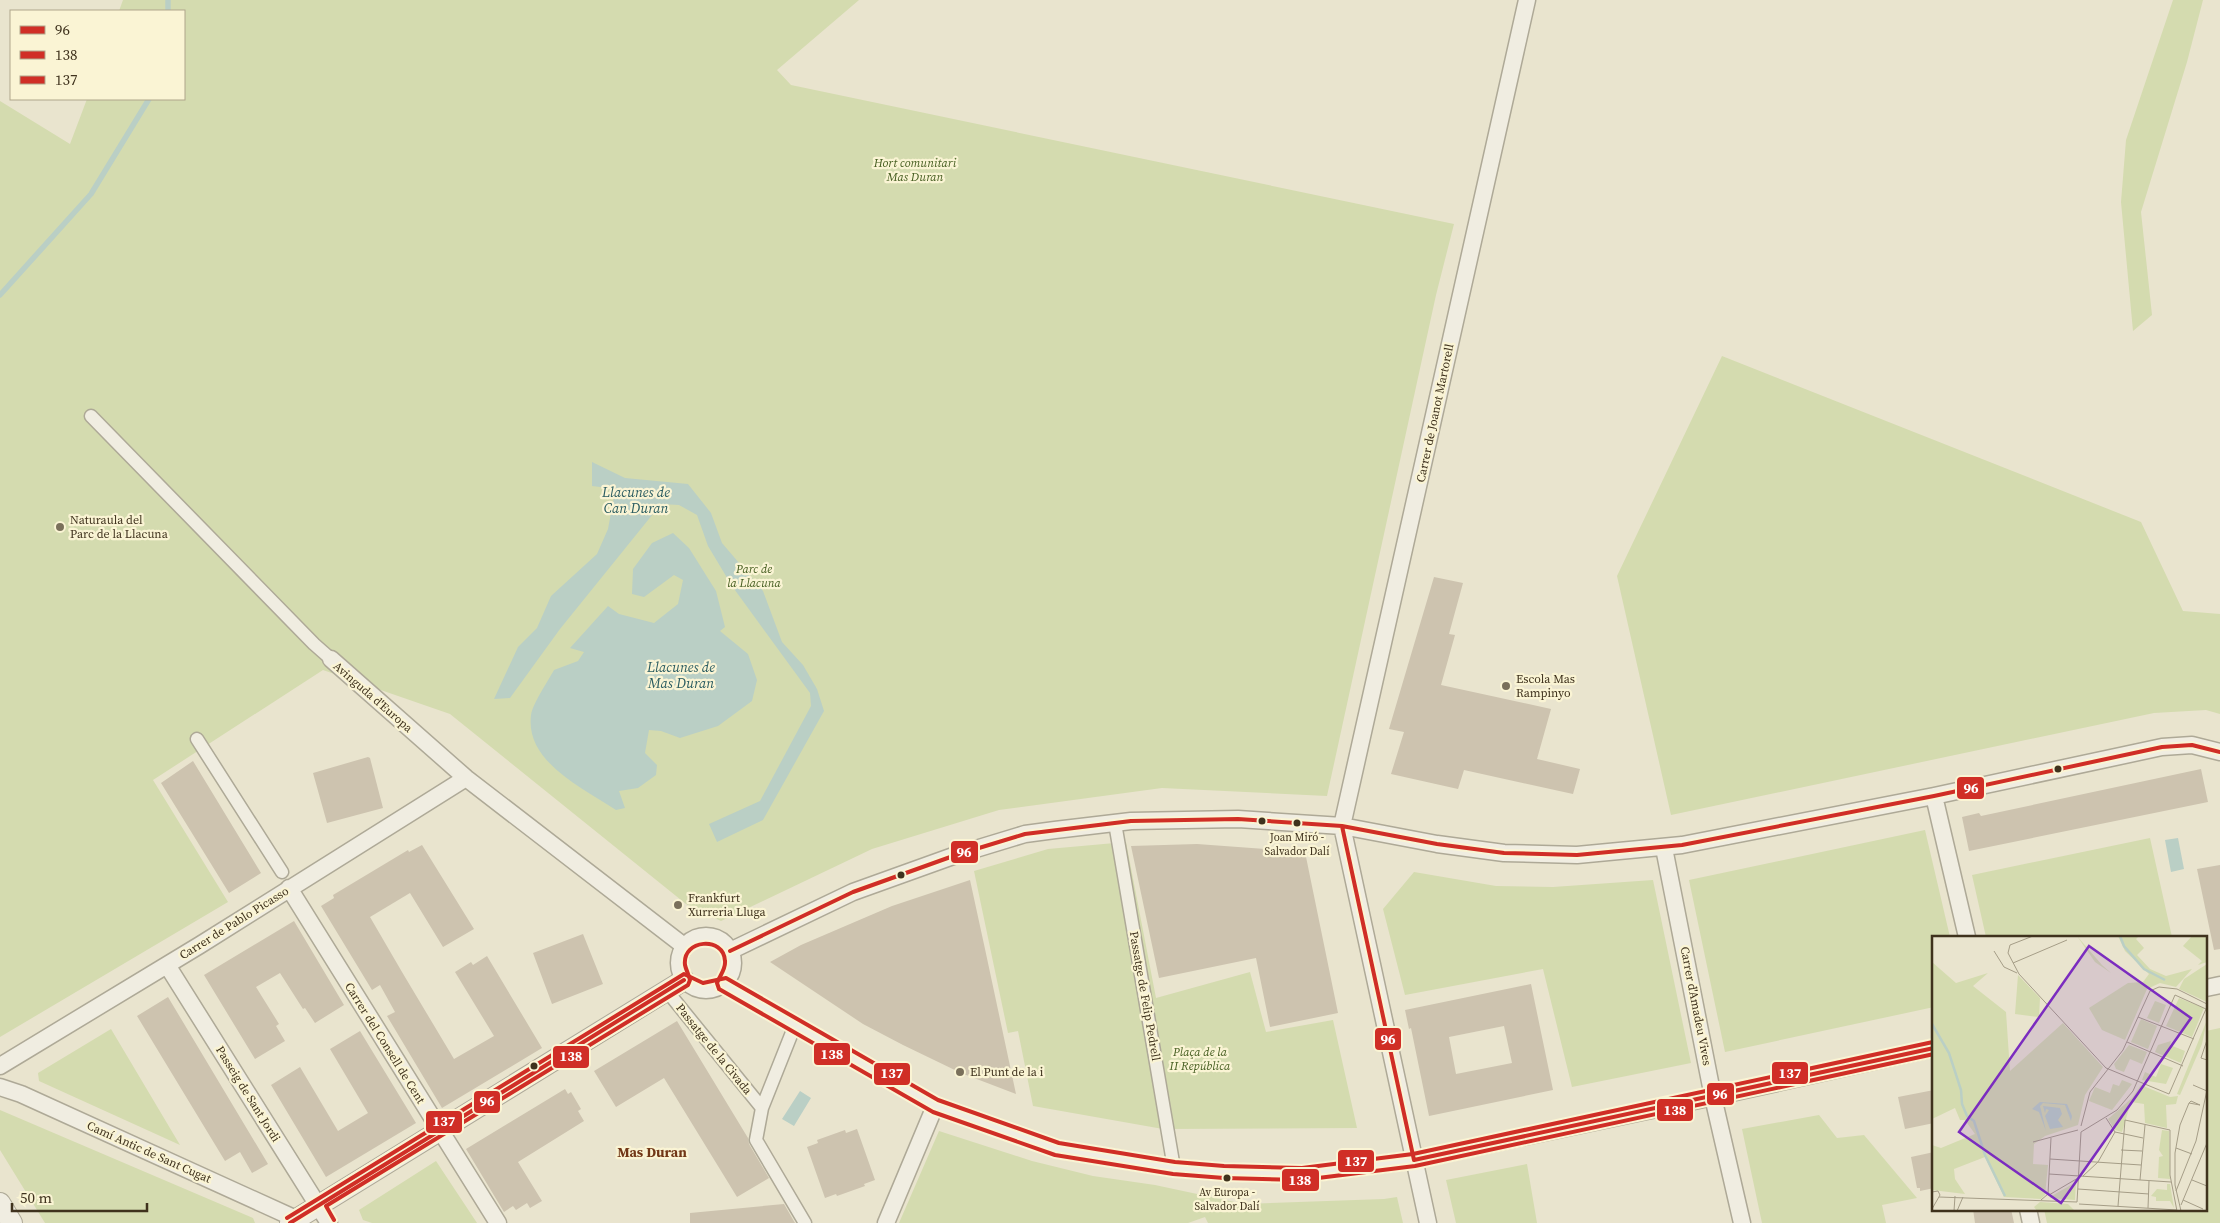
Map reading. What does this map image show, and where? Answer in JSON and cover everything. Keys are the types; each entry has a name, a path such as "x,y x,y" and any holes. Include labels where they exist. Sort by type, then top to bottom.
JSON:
{"street":[{"name":"Carrer de Joanot Martorell","path":"1342,826 1527,0"},
{"name":"Avinguda d'Europa","path":"91,416 314,644 466,778 684,946"},
{"path":"197,739 282,872"},
{"path":"730,951 853,892 956,855 1025,834 1115,823 1238,820 1342,826 1437,844 1504,853 1577,855 1664,848 1934,796 2162,747 2192,745 2220,752"},
{"name":"Carrer de Pablo Picasso","path":"0,1066 167,965 466,778"},
{"path":"1934,796 1967,936"},
{"name":"Passatge de Felip Pedrell","path":"1115,823 1174,1168"},
{"path":"1342,826 1428,1223"},
{"name":"Carrer d'Amadeu Vives","path":"1664,848 1714,1097 1742,1223"},
{"name":"Carrer del Consell de Cent","path":"289,888 498,1223"},
{"path":"697,937 717,938 730,951 733,965 729,977 723,984 704,990 698,989 684,980 679,969 679,959 684,946 697,937"},
{"name":"Passeig de Sant Jordi","path":"167,965 329,1223"},
{"path":"293,1221 684,980"},
{"path":"723,984 935,1106 1057,1149 1174,1168 1302,1174 1414,1160 1714,1097 1932,1048"},
{"name":"Passatge de la Civada","path":"667,991 762,1108"},
{"name":"Passatge de la Civada","path":"795,1025 762,1108 756,1140 805,1223"},
{"name":"Camí Antic de Sant Cugat","path":"0,1087 21,1094 293,1221"},
{"path":"886,1223 935,1106"},
{"path":"0,1203 12,1223"},
{"path":"2028,1210 2031,1223"}],"green space":[{"name":"Parc de la Llacuna","path":"123,0 859,0 777,70 791,85 1454,224 1436,295 1327,796 1162,788 999,810 872,849 721,921 686,904 450,714 323,670 153,780 228,902 0,1037 0,101 70,144 87,100 185,100 185,10 119,10"},
{"path":"2173,0 2203,0 2187,62 2141,212 2152,315 2133,331 2121,202 2126,140"},
{"path":"1722,356 2141,522 2183,611 2220,614 2220,714 2206,710 2154,713 1671,815 1617,576"},
{"path":"1925,830 1950,936 1932,936 1932,1007 1725,1052 1689,880"},
{"path":"2150,838 2172,936 1986,936 1972,875"},
{"name":"Plaça de la II República","path":"1126,842 1156,998 1250,972 1266,1032 1333,1020 1357,1128 1163,1129 1033,1106 1018,1031 1008,1033 974,871 1048,849"},
{"path":"1414,872 1496,886 1553,887 1653,880 1691,1063 1572,1087 1543,969 1405,995 1383,909"},
{"path":"2220,1028 2220,1223 2047,1223 2044,1210 2208,1210 2208,1031"},
{"path":"111,1029 180,1145 39,1081 38,1073"},
{"path":"0,1110 253,1218 255,1223 45,1223 0,1150"},
{"path":"1819,1115 1837,1138 1864,1135 1917,1198 1882,1205 1886,1223 1762,1223 1742,1129"},
{"path":"939,1131 1032,1161 1093,1176 1155,1185 1244,1204 1397,1197 1403,1223 1208,1223 1205,1217 1188,1223 899,1223"},
{"path":"436,1161 477,1223 372,1223 363,1220 359,1210"},
{"path":"1527,1164 1537,1223 1456,1223 1446,1180"}],"water":[{"name":"Llacunes de Can Duran","path":"592,462 625,478 688,484 711,513 722,543 763,591 782,642 803,665 817,689 824,711 763,820 717,842 709,824 760,801 811,706 810,693 732,586 708,546 697,515 679,505 661,504 560,629 510,698 494,699 518,647 537,628 551,596 597,554 608,529 614,497 608,488 592,486"},
{"name":"Llacunes de Mas Duran","path":"673,533 689,548 716,591 725,627 720,631 748,654 757,680 752,701 718,726 680,738 661,731 649,730 645,753 657,765 656,775 638,788 619,791 625,808 616,810 573,783 547,760 537,747 532,732 532,710 554,670 578,661 584,652 570,648 608,606 619,614 654,623 678,604 683,580 674,575 644,597 632,594 633,569 652,543"},
{"path":"2178,838 2184,869 2171,872 2165,840"},
{"path":"800,1091 811,1098 794,1126 782,1119"}],"building":[{"path":"1434,577 1463,583 1449,634 1455,635 1441,685 1551,709 1537,759 1580,769 1573,794 1464,770 1458,789 1391,774 1404,732 1389,729"},
{"path":"370,758 383,808 327,823 313,773"},
{"path":"193,761 261,873 229,893 161,783"},
{"path":"2201,769 2208,802 1969,851 1962,817 1979,813 1981,816"},
{"path":"1197,844 1305,852 1338,1013 1270,1027 1256,958 1159,978 1131,846"},
{"path":"422,845 474,929 443,947 410,893 370,917 402,972 454,1059 494,1036 455,972 471,962 473,965 487,956 542,1048 442,1108 387,1016 395,1012 380,985 372,990 321,906 334,898 333,895 408,850 409,852"},
{"path":"2220,865 2220,949 2214,950 2197,869"},
{"path":"970,880 1016,1094 961,1073 863,1024 770,962 801,945 892,906"},
{"path":"294,921 344,1005 315,1023 305,1008 303,1009 280,973 256,987 279,1024 276,1026 285,1041 255,1059 204,975"},
{"path":"583,934 603,984 552,1004 533,953"},
{"path":"1531,984 1553,1090 1429,1116 1411,1028 1409,1029 1405,1010","holes":["1504,1026 1512,1063 1456,1074 1449,1037"]},
{"path":"168,997 268,1164 252,1173 240,1152 225,1161 137,1016"},
{"path":"677,1021 748,1138 749,1144 769,1178 737,1197 664,1078 616,1107 594,1071"},
{"path":"360,1031 416,1123 326,1177 271,1085 300,1067 338,1131 368,1113 330,1049"},
{"path":"565,1089 568,1094 571,1092 581,1109 578,1111 584,1121 518,1162 542,1201 530,1208 527,1203 516,1210 513,1206 504,1212 466,1149"},
{"path":"1932,1090 1932,1123 1905,1129 1898,1097"},
{"path":"857,1129 875,1180 864,1184 865,1186 837,1196 836,1194 825,1198 807,1147 818,1143 817,1140 845,1130 846,1133"},
{"path":"1932,1152 1932,1188 1920,1191 1920,1188 1917,1188 1911,1157"},
{"path":"784,1204 795,1223 690,1223 690,1213"},
{"path":"1973,1210 2011,1210 2014,1223 1975,1223"}],"waterway":[{"path":"168,0 168,10"},
{"path":"0,295 91,194 148,100"}],"transit line":[{"name":"96","path":"730,951 853,892 956,855 1025,834 1131,821 1238,819 1342,826 1437,844 1504,853 1577,855 1682,845 1934,796 2162,747 2192,745 2220,752"},
{"name":"96","path":"1342,826 1414,1160 1932,1048"},
{"name":"138","path":"334,1220 326,1206 688,985 690,980 685,965 686,956 690,950 704,944 718,947 723,953 725,964 717,983 719,989 933,1112 1055,1155 1173,1174 1224,1178 1302,1180 1415,1166 1932,1054"},
{"name":"137","path":"287,1218 684,974 703,983 726,978 938,1100 1059,1143 1175,1162 1224,1166 1302,1168 1413,1154 1932,1042"},
{"name":"96","path":"290,1223 684,980"}],"place":[{"name":"Naturaula del Parc de la Llacuna","path":"60,527"},
{"name":"Escola Mas Rampinyo","path":"1506,686"},
{"name":"Joan Miró - Salvador Dalí","path":"1297,823"},
{"name":"Frankfurt Xurreria Lluga","path":"678,905"},
{"name":"El Punt de la i","path":"960,1072"},
{"name":"Av Europa - Salvador Dalí","path":"1227,1178"}],"district":[{"name":"Mas Duran","path":"652,1152"}],"park label":[{"name":"Hort comunitari Mas Duran","path":"915,170"}]}
